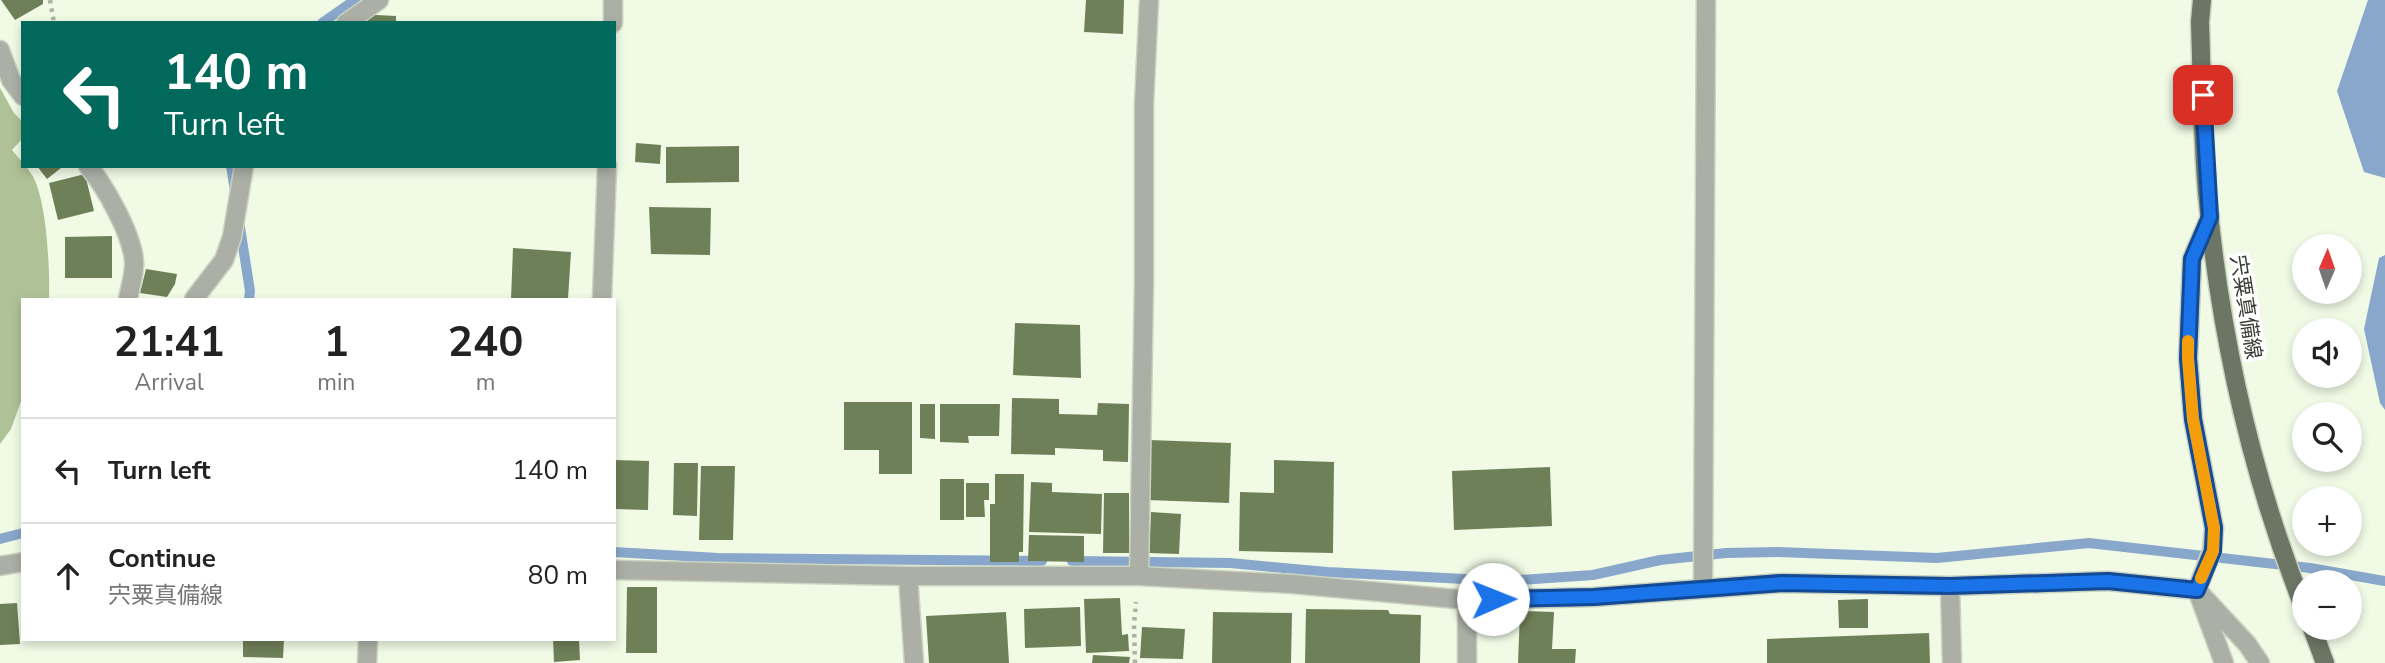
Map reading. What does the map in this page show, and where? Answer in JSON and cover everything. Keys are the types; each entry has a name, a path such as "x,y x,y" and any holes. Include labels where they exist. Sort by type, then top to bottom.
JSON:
{"main road":[{"name":"宍粟真備線","path":"2202,0 2200,22 2207,191 2225,334 2256,465 2292,572"},
{"path":"2316,640 2325,663"}],"street":[{"path":"348,21 379,0"},
{"path":"612,21 613,0"},
{"path":"1139,576 1144,104 1149,0"},
{"path":"1703,588 1706,0"},
{"path":"0,50 11,80 21,93"},
{"path":"90,168 102,183 130,242 134,263 128,298"},
{"path":"195,298 224,260 232,237 244,168"},
{"path":"602,298 607,168"},
{"path":"2210,217 2192,259 2188,358 2193,419 2214,528 2213,551 2197,590 2224,663"},
{"path":"0,566 21,562"},
{"path":"616,570 908,576 1139,576 1293,584 1467,600 1594,597 1782,583 1950,586 2108,581 2197,590 2247,644 2260,663"},
{"path":"908,576 914,663"},
{"path":"1950,586 1952,663"},
{"path":"1467,600 1467,663"},
{"path":"367,663 368,641"}],"path":[{"path":"50,0 54,21"},
{"path":"1135,663 1134,625 1139,576"}],"green space":[{"path":"0,88 21,120 21,140 12,150 21,160 21,168 27,168 32,175 41,200 48,253 49,298 21,298 21,402 11,429 0,444"}],"water":[{"path":"2368,0 2385,0 2385,178 2364,172 2337,91"},
{"path":"2385,255 2385,410 2380,403 2364,329 2379,258"}],"building":[{"path":"1,0 43,0 43,4 15,20"},
{"path":"1086,0 1124,0 1123,34 1084,32"},
{"path":"357,14 396,16 396,21 357,21"},
{"path":"636,143 661,145 660,164 635,162"},
{"path":"739,146 739,182 666,183 666,147"},
{"path":"39,168 61,168 47,179"},
{"path":"85,174 94,211 58,220 49,183"},
{"path":"649,207 711,208 710,255 651,254"},
{"path":"112,236 112,278 65,278 65,237"},
{"path":"513,248 571,252 568,298 511,298"},
{"path":"146,269 177,274 175,284 167,297 140,293"},
{"path":"1015,323 1080,325 1081,378 1013,375"},
{"path":"1012,398 1059,399 1059,414 1097,415 1098,403 1129,404 1128,462 1103,461 1103,450 1055,448 1055,455 1011,454"},
{"path":"844,402 912,402 912,474 879,474 879,450 844,450"},
{"path":"920,404 935,404 935,439 920,438"},
{"path":"940,404 1000,404 999,436 968,436 969,443 940,442"},
{"path":"1149,440 1231,443 1229,503 1147,500"},
{"path":"616,460 649,461 648,510 616,509"},
{"path":"1274,460 1334,462 1333,553 1239,551 1240,492 1274,493"},
{"path":"674,463 698,463 697,516 673,515"},
{"path":"701,466 735,466 733,540 699,540"},
{"path":"1550,467 1552,526 1454,530 1452,471"},
{"path":"995,474 1024,474 1023,552 1019,552 1019,562 990,562 990,504 995,504"},
{"path":"940,479 964,479 964,520 940,520"},
{"path":"1031,482 1052,483 1052,492 1102,494 1101,534 1029,532"},
{"path":"966,483 989,483 989,500 984,500 985,517 966,517"},
{"path":"1104,493 1129,493 1129,553 1103,553"},
{"path":"1151,512 1181,514 1179,554 1149,553"},
{"path":"1029,535 1084,536 1084,562 1028,561"},
{"path":"627,587 657,587 657,653 626,653"},
{"path":"1120,598 1122,635 1128,634 1129,651 1086,653 1084,599"},
{"path":"1868,599 1868,628 1839,628 1838,600"},
{"path":"17,603 20,644 0,645 0,604"},
{"path":"1080,607 1081,646 1025,648 1024,609"},
{"path":"1306,609 1388,610 1390,614 1421,615 1420,663 1305,663"},
{"path":"1520,611 1554,612 1552,649 1576,649 1575,663 1518,663"},
{"path":"1006,612 1009,663 929,663 926,616"},
{"path":"1213,612 1292,613 1291,663 1212,663"},
{"path":"1142,627 1185,629 1183,659 1140,658"},
{"path":"1929,633 1930,663 1767,663 1767,639"},
{"path":"243,641 284,641 283,658 243,657"},
{"path":"553,641 579,641 580,660 554,662"},
{"path":"1093,655 1130,657 1129,663 1092,663"}],"waterway":[{"path":"325,21 355,0"},
{"path":"231,168 235,191"},
{"path":"239,221 249,298"},
{"path":"0,539 21,534"},
{"path":"1072,561 1230,563 1327,572 1504,581 1593,575 1660,560 1726,553 1778,552 1937,558 2089,543 2310,568 2385,581"},
{"path":"616,552 718,558 1042,561"}],"slow traffic":[{"path":"2188,341 2193,419 2214,528 2213,551 2201,578"}],"route":[{"path":"1493,599 1594,597 1782,583 1950,586 2108,581 2197,590 2213,551 2214,528 2193,419 2188,358 2192,259 2210,217 2203,95"}]}
